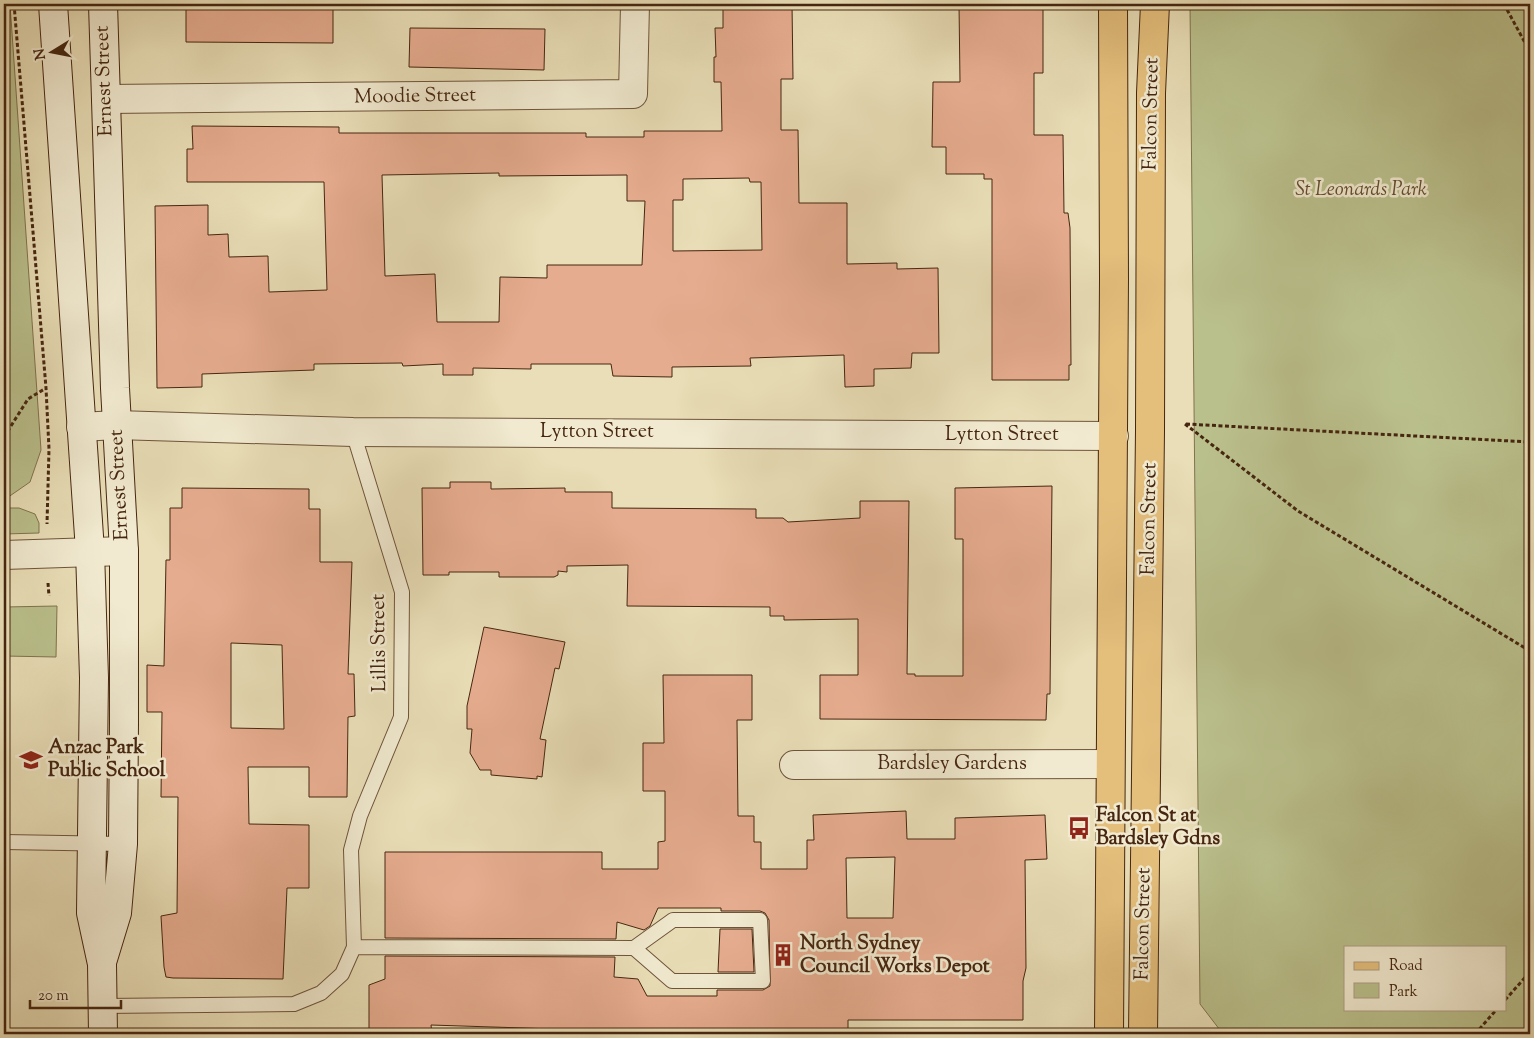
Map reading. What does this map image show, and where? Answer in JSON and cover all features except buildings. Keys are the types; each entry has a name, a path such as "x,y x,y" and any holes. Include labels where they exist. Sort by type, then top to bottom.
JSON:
{"main road":[{"name":"Falcon Street","path":"1109,1034 1114,436 1113,4"},
{"name":"Falcon Street","path":"1143,1034 1150,451 1151,93 1155,4"}],"street":[{"name":"Ernest Street","path":"53,4 90,551 94,678 91,912 102,964 103,1034"},
{"name":"Ernest Street","path":"102,964 117,913 123,844 124,551 116,425 103,4"},
{"name":"Moodie Street","path":"106,100 633,94 635,4"},
{"name":"Lytton Street","path":"81,426 116,425 353,432 1114,436"},
{"path":"4,555 124,551"},
{"name":"Bardsley Gardens","path":"794,765 1110,764"},
{"path":"1143,1001 1157,1034"}],"lane":[{"name":"Lillis Street","path":"353,432 402,592 401,717 360,816 351,850 354,947"},
{"path":"4,842 123,844"},
{"path":"102,1006 294,1004 322,993 342,974 354,947 634,948 673,920 760,920 763,981 672,981 634,948"}],"path":[{"path":"14,4 46,388 49,449 47,534"},
{"path":"1504,4 1530,52"},
{"path":"4,437 28,399 46,388 55,388"},
{"path":"1530,442 1185,424 1298,511 1530,651"},
{"path":"1506,999 1530,972"},
{"path":"1475,1034 1496,1010"}],"green space":[{"path":"4,4 10,4 41,450 30,482 4,500"},
{"name":"St Leonards Park","path":"1190,4 1530,4 1530,1034 1223,1034 1200,1004"},
{"path":"4,508 19,508 35,514 39,523 39,533 4,534"},
{"path":"57,606 56,657 4,656 4,607"}],"place":[{"name":"Anzac Park Public School","path":"31,760"},
{"name":"Falcon St at Bardsley Gdns","path":"1079,828"},
{"name":"North Sydney Council Works Depot","path":"783,955"}]}
